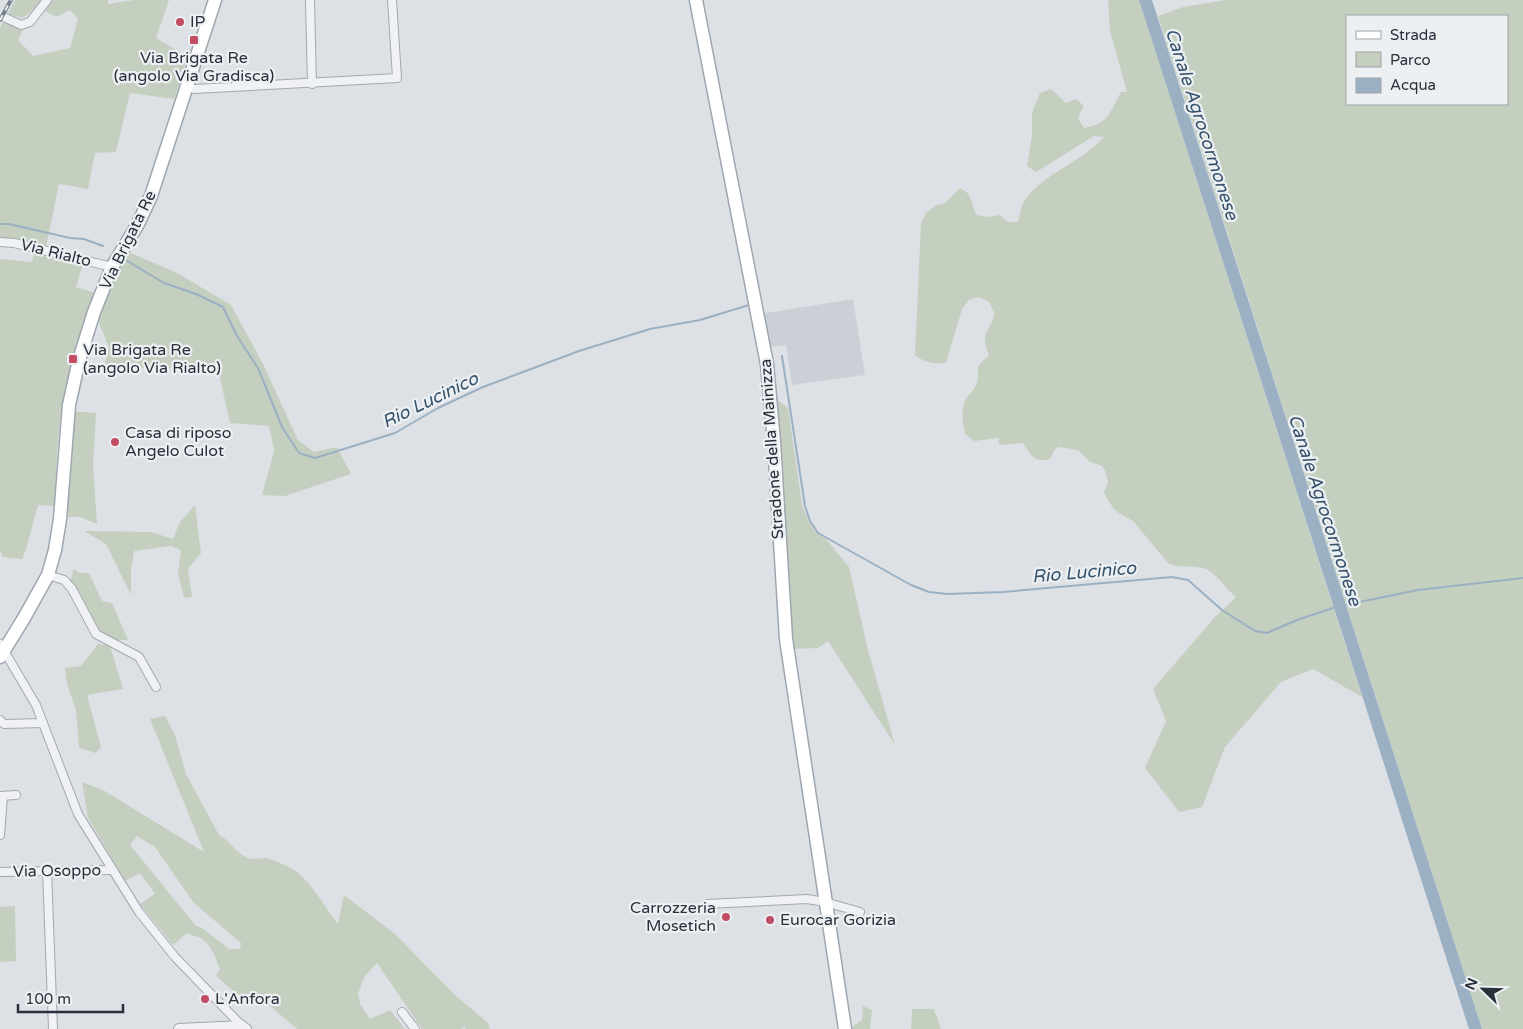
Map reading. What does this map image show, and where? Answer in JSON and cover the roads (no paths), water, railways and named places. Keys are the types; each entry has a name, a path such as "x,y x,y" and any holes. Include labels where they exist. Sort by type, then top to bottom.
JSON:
{"main road":[{"name":"Via Brigata Re","path":"1,651 48,575 55,550 60,519 70,405 79,360 94,312 115,261 138,224 151,196 215,0"},
{"name":"Stradone della Mainizza","path":"696,0 767,364 774,442 786,638 845,1029"}],"street":[{"path":"6,18 21,25 30,22 47,0"},
{"path":"310,0 312,84"},
{"path":"194,89 397,78 392,0"},
{"name":"Via Rialto","path":"0,242 115,261"},
{"path":"48,575 64,580 72,589 96,634 139,657 156,687"},
{"path":"1,651 36,705 78,814 139,912 175,957 243,1028"},
{"path":"0,720 4,724 43,723"},
{"path":"0,835 1,796 16,795"},
{"name":"Via Osoppo","path":"0,872 113,870"},
{"path":"47,871 53,1029"},
{"path":"707,904 807,899 860,912"},
{"path":"402,1012 415,1029"},
{"path":"180,1029 243,1028"}],"water":[{"path":"1139,0 1152,0 1482,1029 1469,1029"}],"waterway":[{"name":"Rio Lucinico","path":"0,224 9,224 70,238 84,239 103,246"},
{"name":"Rio Lucinico","path":"124,259 164,283 196,294 223,307 237,336 258,368 282,427 299,453 315,458 395,433 438,408 483,387 579,351 650,329 700,320 749,305"},
{"name":"Rio Lucinico","path":"782,356 805,506 810,521 818,533 911,585 929,592 947,594 1003,592 1172,577 1188,580 1222,610 1255,631 1267,633 1297,620 1336,607"},
{"name":"Rio Lucinico","path":"1345,605 1418,590 1523,578"}],"railway":[{"path":"0,20 11,0"}],"place":[{"name":"IP","path":"180,22"},
{"name":"Via Brigata Re (angolo Via Gradisca)","path":"194,40"},
{"name":"Via Brigata Re (angolo Via Rialto)","path":"73,359"},
{"name":"Casa di riposo Angelo Culot","path":"115,442"},
{"name":"Carrozzeria Mosetich","path":"726,917"},
{"name":"Eurocar Gorizia","path":"770,920"},
{"name":"L'Anfora","path":"205,999"}],"water label":[{"name":"Canale Agrocormonese","path":"1202,124"},
{"name":"Canale Agrocormonese","path":"1325,510"}]}
